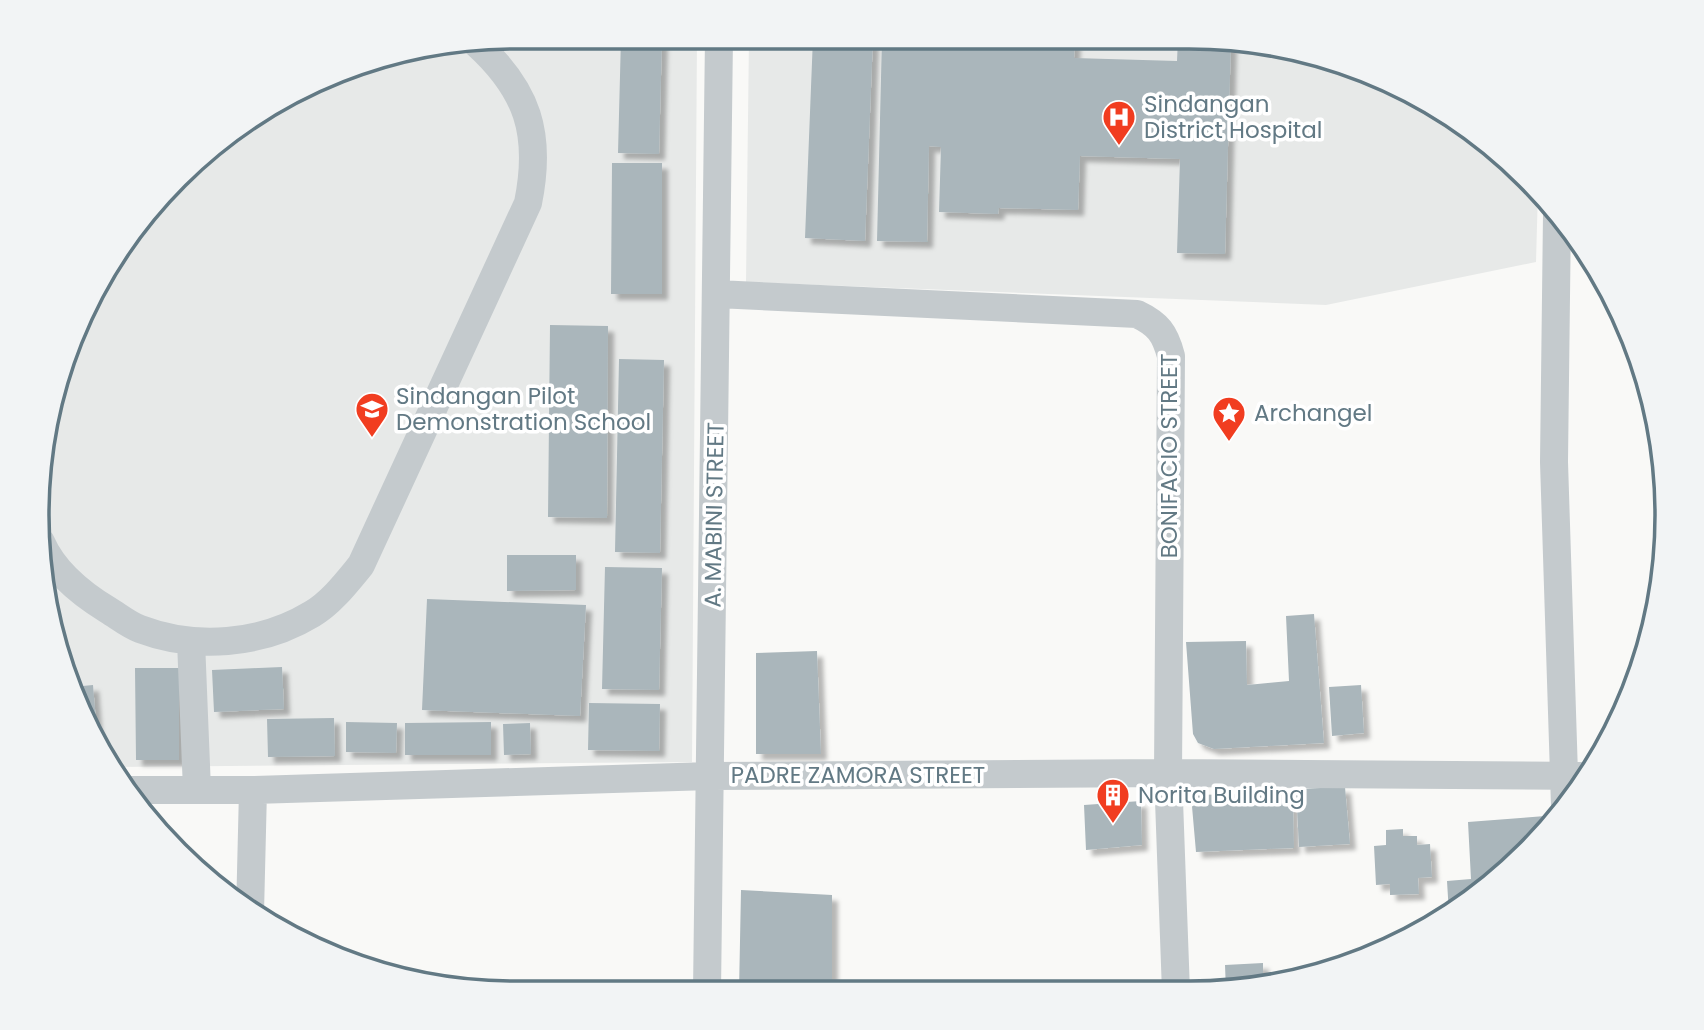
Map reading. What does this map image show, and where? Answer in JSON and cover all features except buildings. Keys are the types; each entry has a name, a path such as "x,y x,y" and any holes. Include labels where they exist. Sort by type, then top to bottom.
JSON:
{"street":[{"name":"A. MABINI STREET","path":"707,981 718,294 719,49"},
{"path":"52,565 90,599 139,629 191,641 237,642 313,614 361,565 478,314 530,192 535,172 533,129 521,95 484,50"},
{"path":"1557,228 1554,462 1575,776"},
{"name":"BONIFACIO STREET","path":"718,294 1137,314 1156,323 1166,337 1171,356 1168,773 1176,981"},
{"path":"191,641 197,790"},
{"name":"PADRE ZAMORA STREET","path":"139,790 253,790 710,776 1168,773 1575,776"},
{"path":"250,898 253,790"}],"shaded area":[{"name":"Sindangan Pilot Demonstration School","path":"515,49 697,49 692,762 123,767 84,693 58,606 49,515 58,424 84,337 111,282 145,231 185,185 231,145 282,111 337,84 424,58"},
{"name":"Sindangan District Hospital","path":"749,49 1189,49 1280,58 1367,84 1422,111 1473,145 1519,185 1538,206 1536,262 1326,305 746,282"}],"place":[{"name":"Sindangan District Hospital","path":"1119,147"},
{"name":"Sindangan Pilot Demonstration School","path":"372,439"},
{"name":"Archangel","path":"1229,443"},
{"name":"Norita Building","path":"1113,825"}]}
